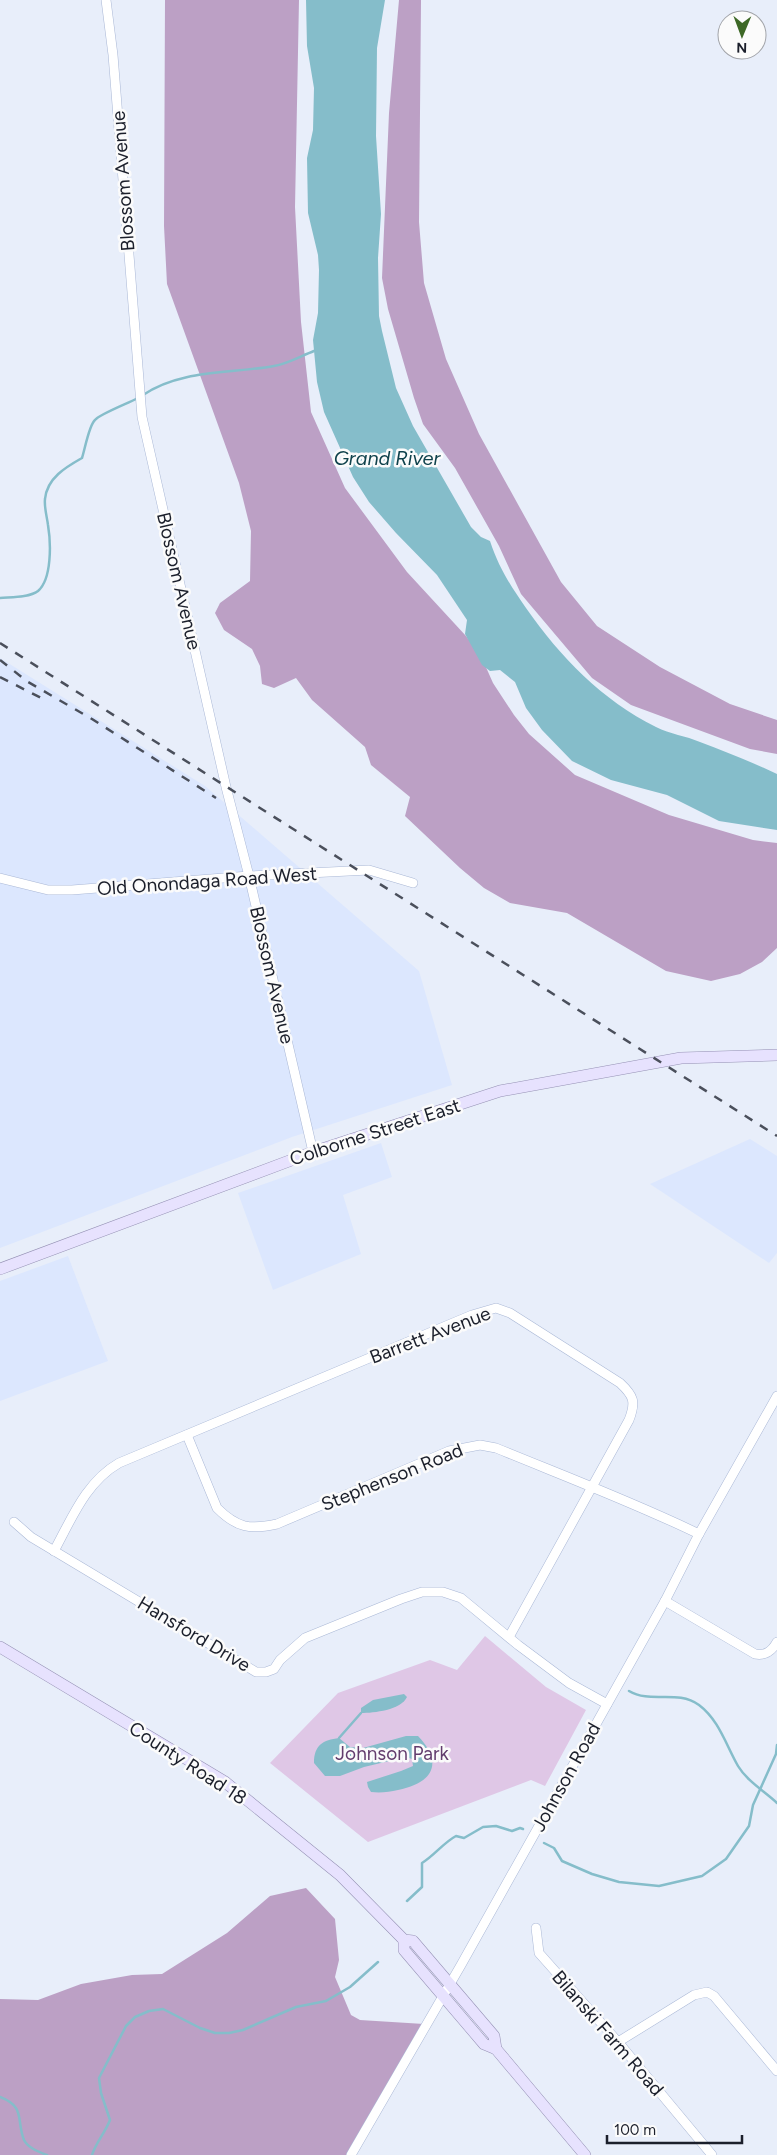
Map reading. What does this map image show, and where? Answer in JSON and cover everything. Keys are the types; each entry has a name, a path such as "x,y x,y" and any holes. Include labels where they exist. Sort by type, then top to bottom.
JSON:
{"main road":[{"name":"Colborne Street East","path":"0,1269 313,1152 500,1091 681,1058 771,1055"},
{"name":"County Road 18","path":"0,1648 225,1782 340,1875 404,1940 413,1941 494,2036 496,2050"},
{"name":"County Road 18","path":"404,1940 404,1950 484,2044 496,2050 585,2155"}],"street":[{"name":"Blossom Avenue","path":"106,0 113,55 142,417 224,778 249,876 313,1152"},
{"name":"Old Onondaga Road West","path":"0,878 48,890 72,890 249,876 369,870 413,883"},
{"name":"Barrett Avenue","path":"54,1551 88,1490 99,1477 119,1463 472,1315 496,1308 517,1317 620,1383 631,1393 633,1409 629,1420 510,1637"},
{"name":"Johnson Road","path":"351,2155 450,1984 665,1601 699,1534 777,1396"},
{"name":"Stephenson Road","path":"186,1435 217,1508 226,1517 243,1527 259,1529 277,1524 449,1451 472,1445 480,1445 496,1448 645,1508 699,1534"},
{"name":"Hansford Drive","path":"14,1522 31,1537 256,1672 266,1672 274,1669 280,1660 305,1638 422,1592 442,1592 461,1598 569,1683 607,1704"},
{"path":"665,1601 755,1654 767,1654 777,1642"},
{"name":"Bilanski Farm Road","path":"536,1928 539,1953 618,2042 712,2155"},
{"path":"618,2042 694,1995 707,1992 714,1996 777,2071"}],"shaded area":[{"path":"165,0 299,0 295,207 301,322 311,412 345,488 407,572 466,636 481,656 493,683 529,734 575,775 669,815 753,840 777,843 777,948 762,962 740,974 711,981 666,971 567,913 510,903 484,888 405,816 410,797 371,765 365,747 312,700 296,678 274,688 262,684 260,666 252,649 224,630 215,613 220,603 250,581 251,531 239,483 167,284 164,226"},
{"path":"399,0 421,0 419,222 424,283 446,359 479,434 561,582 597,626 660,667 730,704 777,720 777,754 750,749 631,705 592,678 521,594 499,546 455,468 423,424 388,309 382,278 389,113"},
{"path":"0,658 205,786 419,971 452,1085 292,1137 0,1248"},
{"path":"750,1139 777,1156 777,1253 769,1263 650,1184"},
{"path":"381,1143 392,1177 343,1195 361,1254 273,1290 238,1193"},
{"path":"68,1256 108,1361 0,1401 0,1281"},
{"path":"306,1888 335,1919 339,1960 335,1977 351,2015 360,2020 424,2024 351,2155 0,2155 0,1999 38,2000 81,1984 132,1975 162,1974 227,1933 270,1896"}],"green space":[{"name":"Johnson Park","path":"485,1636 546,1687 586,1710 545,1786 531,1780 368,1842 270,1763 338,1693 430,1660 457,1670"}],"water":[{"name":"Grand River","path":"306,0 385,0 377,48 376,136 381,214 378,258 379,316 396,388 413,426 471,527 481,537 490,541 501,568 515,592 539,626 568,660 618,704 656,727 695,740 777,774 777,830 719,821 667,795 611,780 572,761 542,730 526,708 515,682 500,670 490,671 482,665 465,634 467,620 437,575 369,502 353,477 324,412 317,382 313,340 318,313 319,270 318,255 308,213 307,158 313,130 314,88 307,46"},
{"path":"404,1694 407,1697 404,1701 393,1708 361,1713 361,1708 373,1700"},
{"path":"406,1736 418,1736 431,1755 432,1763 427,1777 410,1787 388,1792 371,1792 367,1782 413,1766 412,1759 406,1757 364,1767 340,1776 325,1776 314,1763 314,1757 320,1744 328,1740 339,1738 350,1747 363,1748"}],"waterway":[{"path":"143,395 173,381 207,374 279,365 314,351"},
{"path":"0,598 30,595 38,591 43,585 48,570 50,551 45,509 49,485 64,469 82,458 89,432 95,420 138,398"},
{"path":"629,1691 637,1695 682,1698 691,1700 699,1705 717,1725 738,1766 751,1781 777,1803"},
{"path":"339,1738 361,1713"},
{"path":"544,1843 554,1848 562,1861 592,1874 619,1882 659,1886 702,1876 726,1859 749,1826 753,1805 776,1754 777,1745"},
{"path":"407,1901 422,1887 422,1863 451,1839 456,1836 464,1838 483,1827 496,1826 512,1831 520,1828 523,1829"},
{"path":"92,2155 110,2120 101,2093 99,2078 126,2026 135,2017 149,2011 163,2009 200,2028 215,2033 243,2030 296,2007 326,2001 350,1987 378,1962"},
{"path":"0,2097 14,2105 17,2110 26,2143 47,2155"}],"railway":[{"path":"0,643 777,1136"},
{"path":"0,660 28,682 92,719 216,798"},
{"path":"0,677 47,701"}]}
